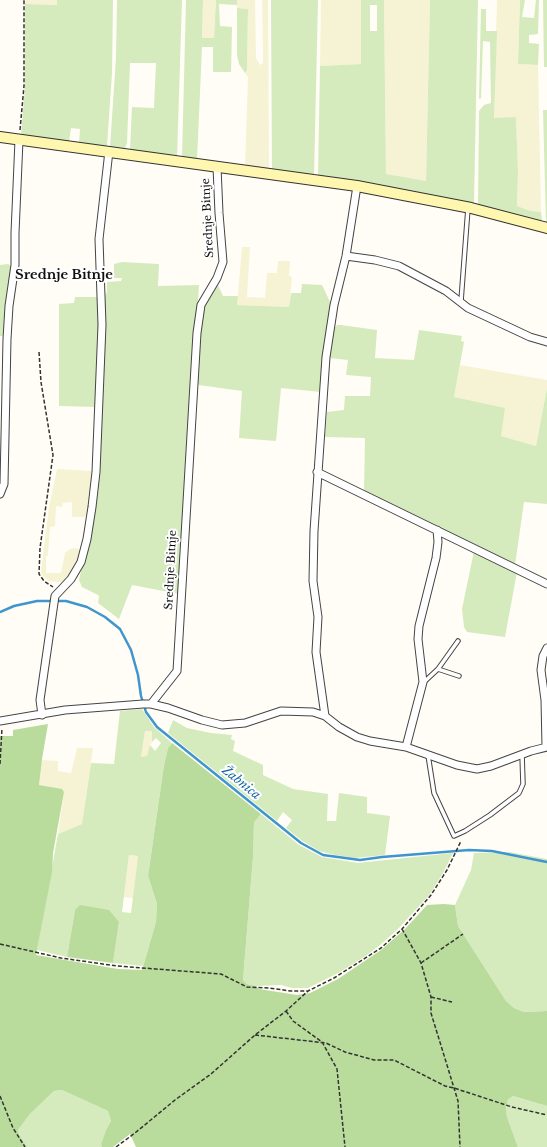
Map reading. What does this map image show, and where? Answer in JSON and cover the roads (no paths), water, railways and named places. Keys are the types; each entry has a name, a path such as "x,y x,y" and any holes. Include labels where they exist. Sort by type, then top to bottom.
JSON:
{"main road":[{"name":"Srednje Bitnje","path":"0,137 357,186 468,207 547,228"}],"street":[{"path":"0,494 4,484 7,339 9,306 15,265 15,233 23,140"},
{"path":"42,714 40,700 54,606 57,594 71,579 81,562 92,507 96,472 102,325 99,240 109,152"},
{"name":"Srednje Bitnje","path":"151,704 177,671 197,333 201,305 217,278 222,262 218,213 217,167"},
{"path":"326,716 316,652 318,617 313,581 317,472 326,357 334,305 346,256 357,186"},
{"path":"346,256 375,260 399,266 446,291 468,308 530,337 547,342"},
{"path":"317,472 547,584"},
{"path":"406,747 423,682 418,639 419,626 436,558 438,542 437,530"},
{"path":"1,720 65,710 134,704 151,704 168,708 202,720 222,725 245,723 281,711 313,712 326,716 339,727 357,737 370,741 406,747 457,765 477,769 491,766 522,754 546,747 541,670 543,656 547,648"}],"lane":[{"path":"461,303 468,207"},
{"path":"423,682 438,669 458,640"},
{"path":"438,669 459,676"},
{"path":"428,754 434,793 454,836 465,831 490,815 519,793 522,784 522,754"}],"waterway":[{"name":"Žabnica","path":"0,612 14,606 37,601 66,601 87,607 105,617 120,629 131,650 146,712 157,727 301,843 323,855 360,860 469,850 492,851 547,862"}],"district":[{"name":"Srednje Bitnje","path":"64,275"}]}
